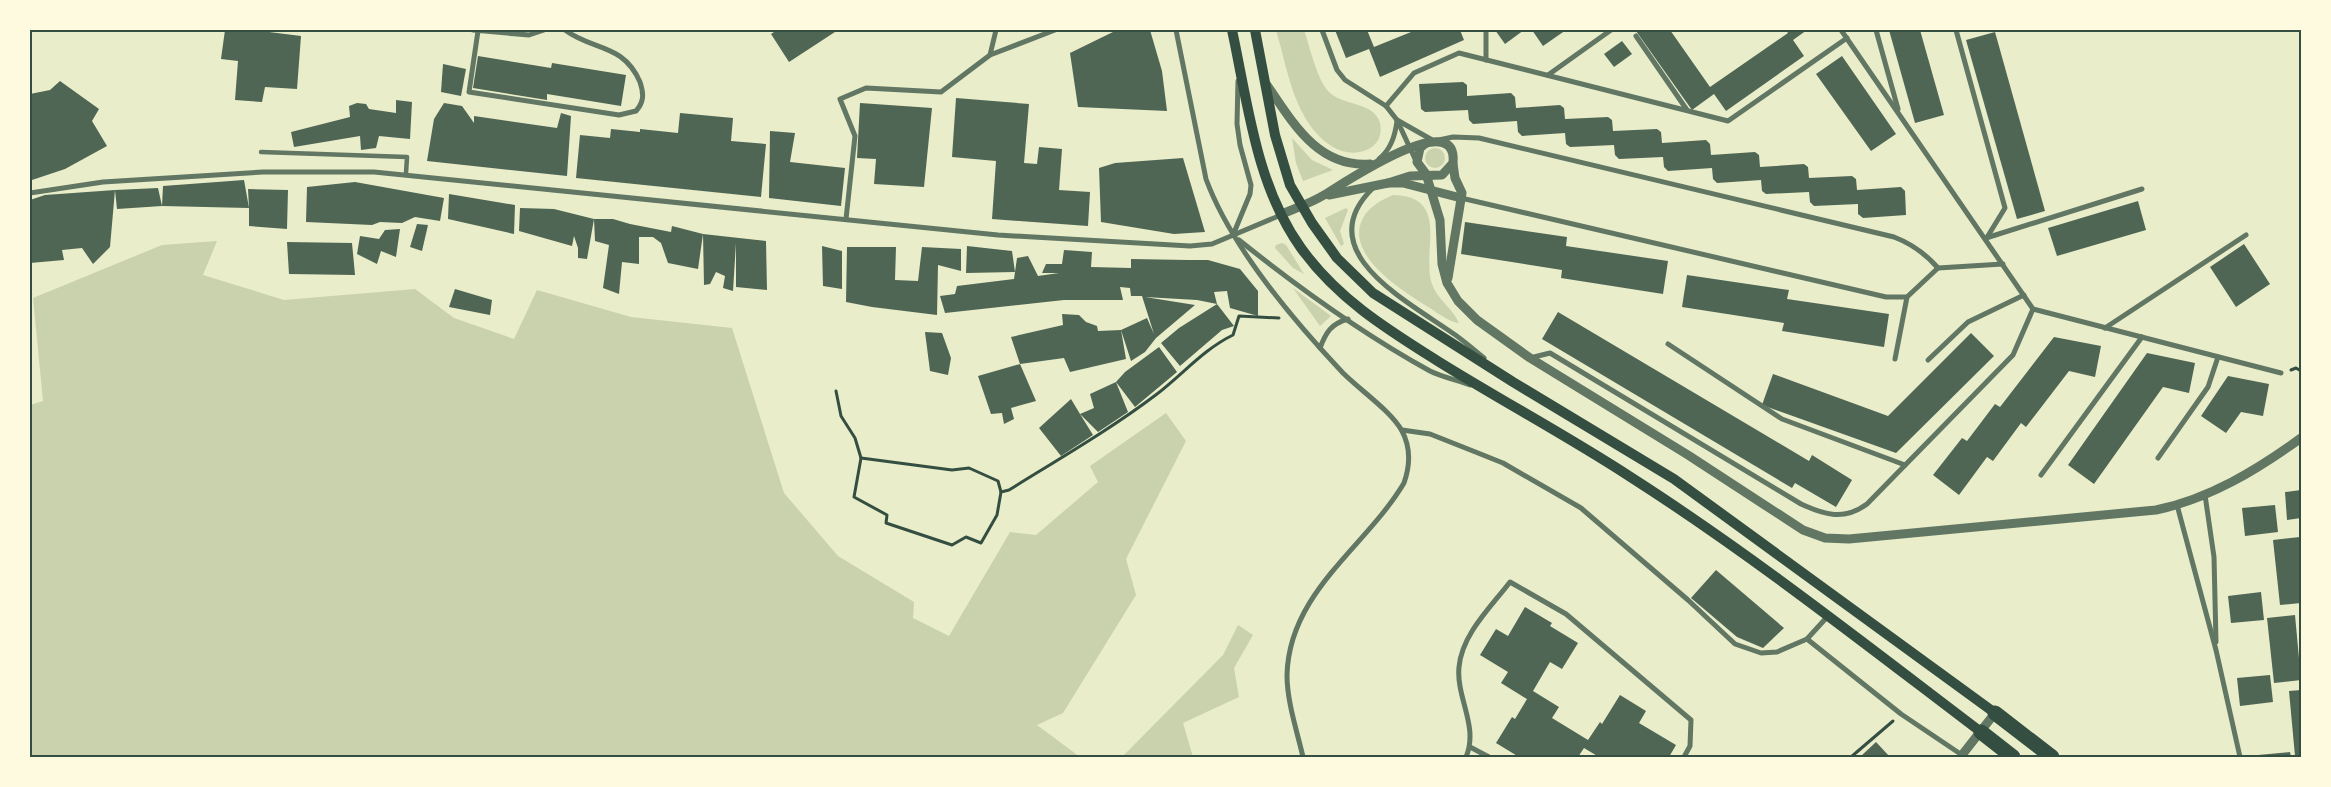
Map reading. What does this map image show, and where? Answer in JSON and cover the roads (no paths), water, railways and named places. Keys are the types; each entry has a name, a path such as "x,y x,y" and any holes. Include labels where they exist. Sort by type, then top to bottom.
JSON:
{"highway":[{"path":"1995,713 2052,757"},
{"path":"1981,732 2013,757"}],"main road":[{"path":"1232,30 1261,165 1266,180 1292,235 1319,272 1354,306 1377,324 1655,493 1828,616 1981,732"},
{"path":"1255,30 1284,171 1302,205 1337,258 1373,293 1513,382 1674,479 1995,713"}],"street":[{"path":"473,30 529,35 544,30"},
{"path":"478,30 469,92 619,115 636,111 643,98 642,89 629,64 612,50 565,30"},
{"path":"990,55 996,30"},
{"path":"846,219 854,136 840,99 866,88 941,92 970,72 990,55 1055,30"},
{"path":"1176,30 1206,179 1214,201 1233,235 1294,318 1320,348 1402,430 1408,447 1409,464 1404,483 1325,579 1311,600 1294,638 1287,674 1288,692 1303,757"},
{"path":"1322,30 1337,70 1345,80 1386,106 1397,120 1410,149 1426,174 1440,220 1442,264 1447,283 1458,301 1477,320 1530,358 1688,455 1803,530 1825,538 1849,539 2129,514 2177,505 2204,495 2262,464 2301,438"},
{"path":"1486,30 1486,60"},
{"path":"1548,76 1611,30"},
{"path":"1841,30 1986,238 2033,309 2281,373"},
{"path":"1876,30 1900,114"},
{"path":"1956,30 2005,208 1986,238"},
{"path":"1636,36 1688,111"},
{"path":"1386,106 1414,72 1459,53 1728,121 1847,38"},
{"path":"1233,235 1250,194 1251,185 1240,145 1237,124 1238,60"},
{"path":"1267,86 1310,144 1342,162 1358,165 1373,164 1391,145 1396,133 1397,120"},
{"path":"1397,120 1430,142"},
{"path":"30,193 103,182 263,172 348,171 406,173 998,235 1190,246 1212,244 1282,214 1324,195 1373,164 1410,149 1453,137 1479,138 1894,237 1911,244 1926,254 1938,268"},
{"path":"1417,162 1420,148 1430,142 1440,141 1449,147 1453,158 1455,178 1461,189 1447,283"},
{"path":"261,152 407,157 406,173"},
{"path":"1324,195 1374,187 1410,176 1442,175 1453,163"},
{"path":"1388,183 1402,183 1886,297 1907,297"},
{"path":"1374,187 1356,208 1351,224 1353,244 1362,262 1412,306 1453,333 1513,382"},
{"path":"1986,238 2142,189"},
{"path":"1233,235 1284,276 1432,372 1482,389"},
{"path":"2105,328 2246,235"},
{"path":"1895,359 1907,297 1938,268 2003,264"},
{"path":"1928,360 1968,322 2024,295"},
{"path":"1530,358 1550,353 1785,495 1824,514 1844,515 1861,508 2013,355 2033,309"},
{"path":"1320,348 1327,331 1337,322 1348,319"},
{"path":"2041,475 2142,337"},
{"path":"1668,344 1782,419 1905,465"},
{"path":"2158,458 2208,387 2218,357"},
{"path":"1402,430 1430,434 1478,452 1503,463 1581,508 1688,600 1735,644 1761,653 1777,652 1807,639 1828,616"},
{"path":"2204,495 2214,557 2216,650"},
{"path":"2177,505 2216,650 2240,757"},
{"path":"1466,757 1470,747 1471,733 1460,685 1459,668 1462,652 1470,636 1510,582 1566,614 1691,720 1690,746 1684,757"},
{"path":"1807,639 1901,714 1964,756 1995,713"},
{"path":"1470,747 1489,757"}]}
